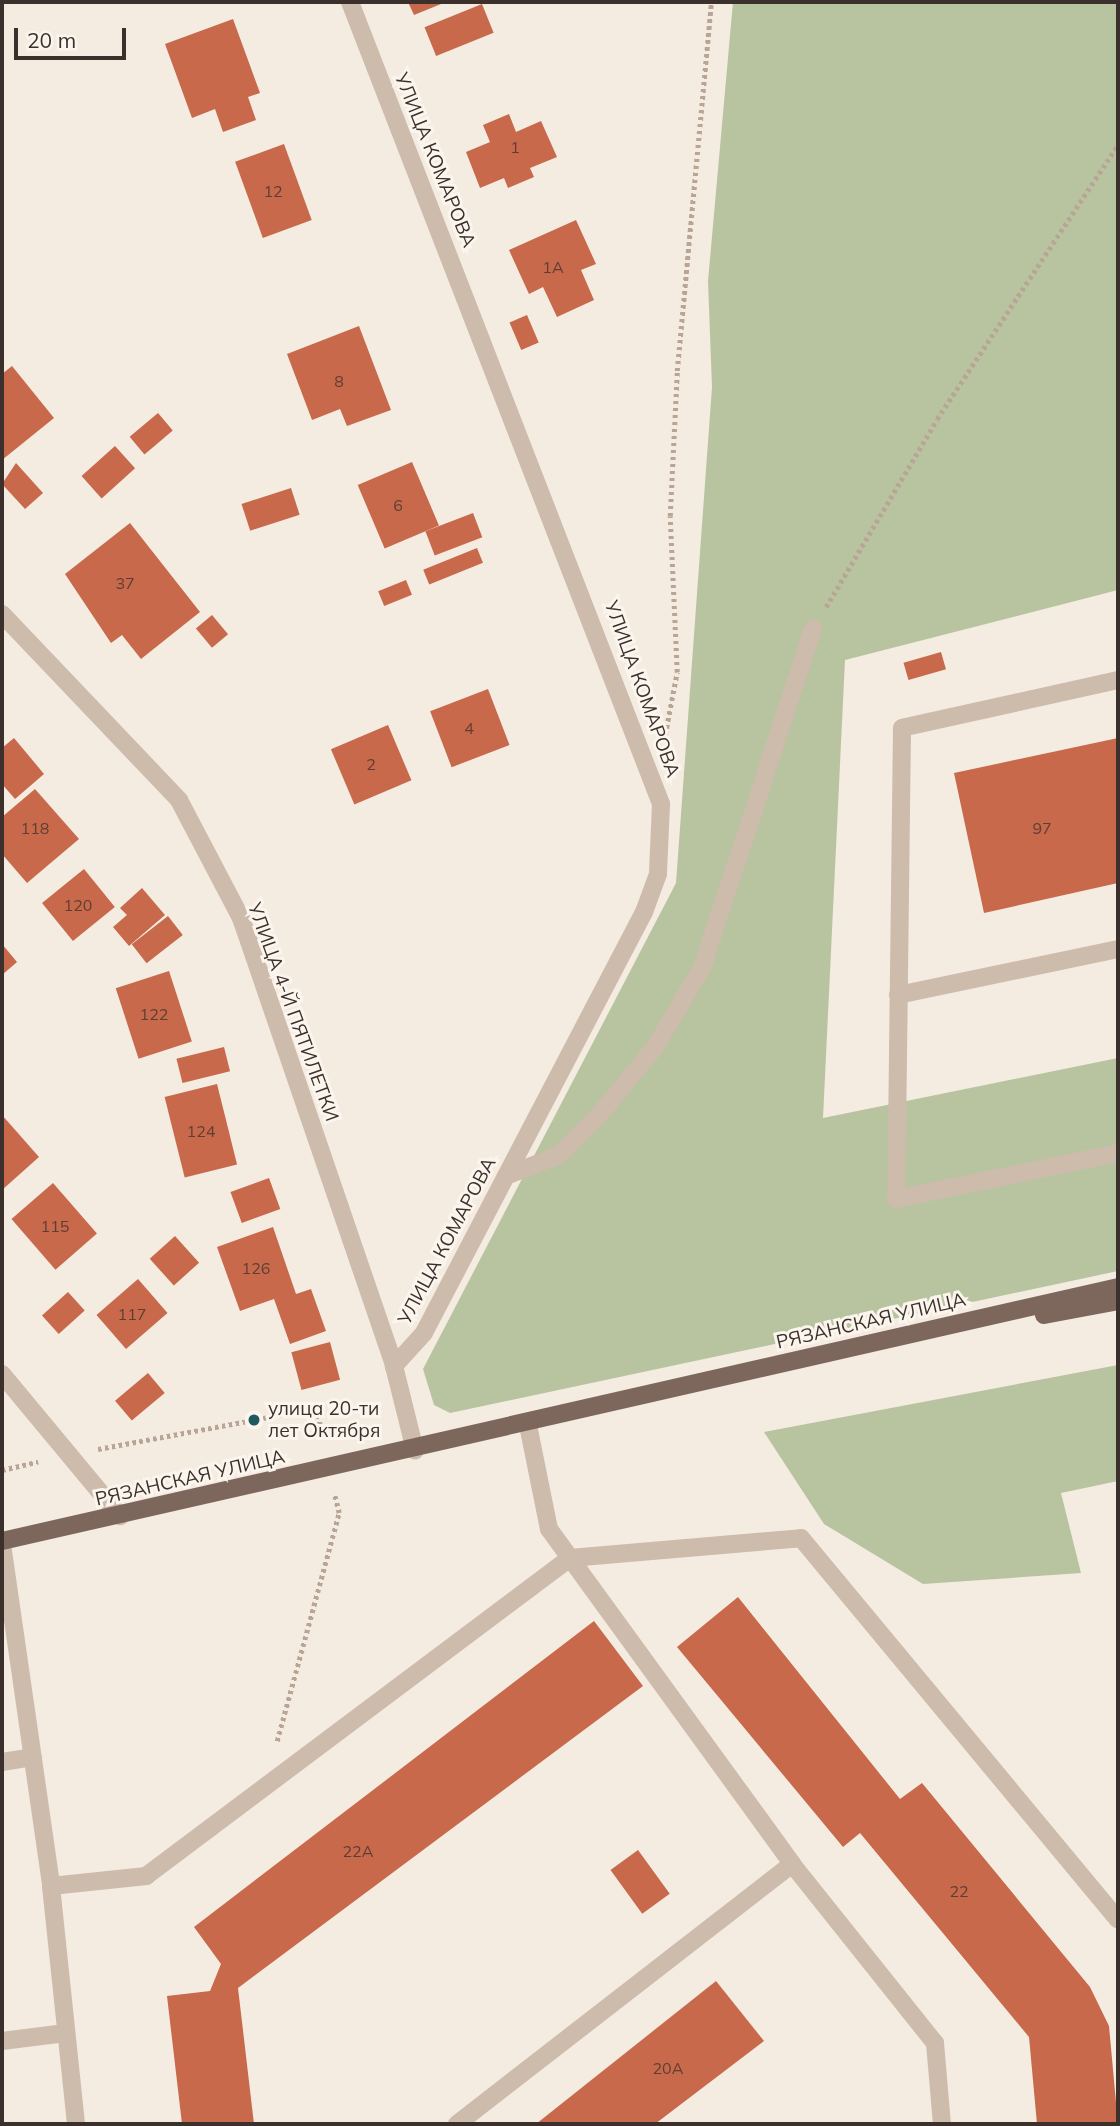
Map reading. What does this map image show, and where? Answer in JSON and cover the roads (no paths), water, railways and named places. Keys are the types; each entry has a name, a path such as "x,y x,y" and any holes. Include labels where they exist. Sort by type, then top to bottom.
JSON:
{"main road":[{"name":"РЯЗАНСКАЯ УЛИЦА","path":"2,1542 528,1425 632,1396 1118,1287"},
{"name":"РЯЗАНСКАЯ УЛИЦА","path":"632,1396 1118,1301"}],"street":[{"name":"УЛИЦА КОМАРОВА","path":"350,2 651,768 661,804 658,874 425,1333 394,1366"},
{"name":"УЛИЦА 4-Й ПЯТИЛЕТКИ","path":"2,614 179,800 241,918 394,1366 415,1450"},
{"path":"506,1176 559,1155 600,1114 655,1047 702,968 813,629"},
{"path":"1118,680 902,728 895,1199 1118,1153"},
{"path":"898,995 1118,949"},
{"path":"2,1374 72,1454 120,1516"},
{"path":"528,1425 549,1529 792,1864 936,2043 942,2124"},
{"path":"51,1886 146,1876 266,1780 570,1558 801,1538 1118,1920"},
{"path":"2,1542 51,1886 76,2124"},
{"path":"2,1762 33,1757"},
{"path":"457,2124 792,1864"},
{"path":"2,2041 65,2033"}],"place":[{"name":"улица 20-ти лет Октября","path":"254,1420"}]}
